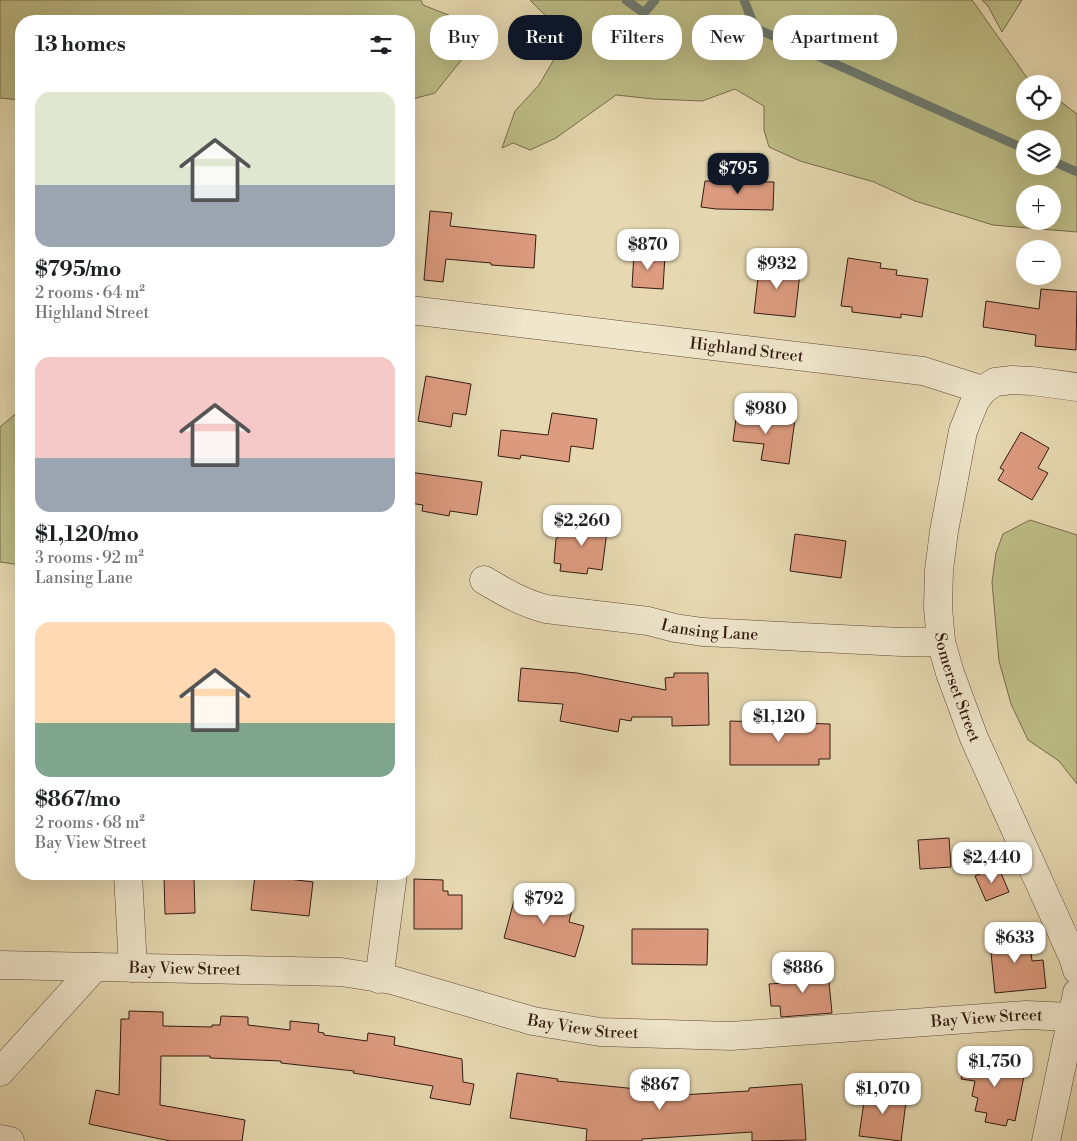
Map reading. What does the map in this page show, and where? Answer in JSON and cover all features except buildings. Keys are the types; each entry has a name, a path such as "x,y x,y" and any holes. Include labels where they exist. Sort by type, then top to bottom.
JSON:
{"street":[{"name":"Highland Street","path":"415,311 923,371 983,390"},
{"path":"983,390 995,382 1012,380 1077,388"},
{"name":"Somerset Street","path":"983,390 975,401 963,431 944,531 939,570 938,607 941,642 952,681 974,738 1077,970"},
{"name":"Lansing Lane","path":"484,580 525,602 546,609 648,621 675,628 703,632 941,642"},
{"path":"128,880 133,968"},
{"path":"379,979 391,880"},
{"name":"Bay View Street","path":"0,965 340,972 392,980 533,1021 600,1032 731,1036 1075,1010"},
{"path":"0,1072 95,967"},
{"path":"1046,1141 1075,1010"},
{"path":"0,1139 10,1141"}],"green space":[{"path":"0,0 421,0 423,5 448,15 430,15 430,60 461,60 435,93 415,98 415,15 15,15 15,99 0,98"},
{"path":"530,0 972,0 1025,75 1016,75 1016,120 1061,120 1061,102 1077,114 1077,232 1053,230 1061,230 1061,185 1016,185 1016,227 993,225 915,201 874,182 800,161 769,147 764,130 764,106 735,89 702,101 616,95 556,138 530,150 513,143 502,148 515,111 539,85 554,60 582,60 582,15 545,15"},
{"path":"982,0 1022,0 1002,32 988,6"},
{"path":"15,414 15,564 0,562 0,427"},
{"path":"1030,520 1077,535 1077,784 1059,761 1028,740 1011,704 999,661 992,582 996,553 1003,534"}],"waterway":[{"path":"626,0 644,13 655,0"},
{"path":"744,0 755,28 1016,145"},
{"path":"1061,165 1077,172"}]}
